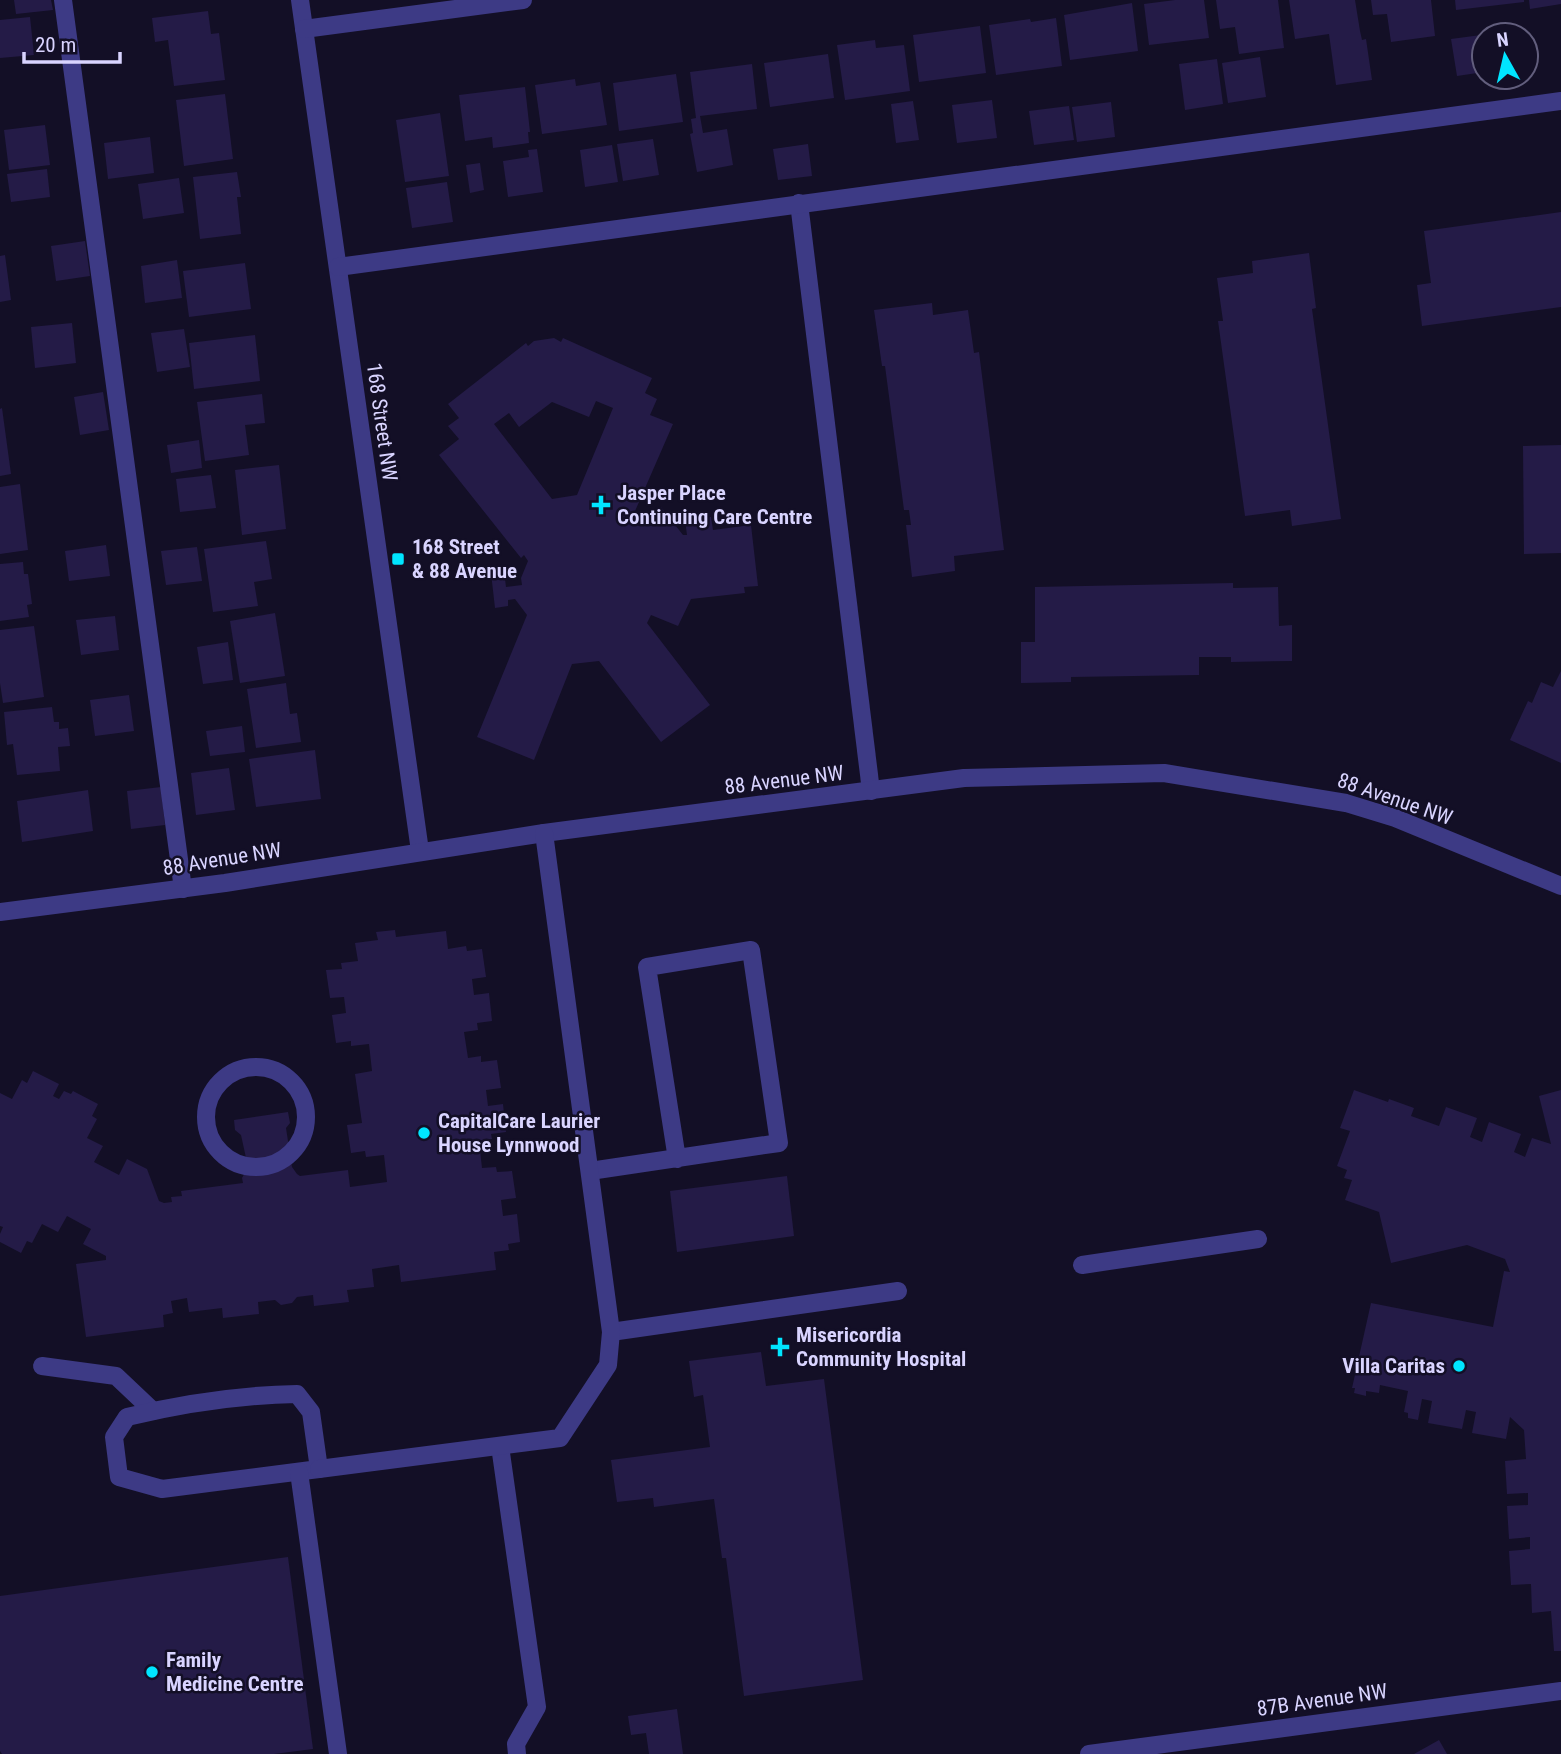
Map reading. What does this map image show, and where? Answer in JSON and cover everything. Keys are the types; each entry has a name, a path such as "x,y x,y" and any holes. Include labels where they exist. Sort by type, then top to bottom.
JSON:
{"street":[{"path":"63,0 183,889"},
{"name":"168 Street NW","path":"300,0 420,851"},
{"path":"304,29 523,0"},
{"path":"338,267 1561,101"},
{"path":"799,203 871,791"},
{"name":"88 Avenue NW","path":"0,912 183,889 544,833 964,778 1164,773 1346,803 1395,818 1561,886"},
{"path":"319,1469 311,1412 297,1394 269,1395 127,1417 114,1437 119,1477 162,1489 299,1472 560,1438 608,1365 611,1332 544,833"},
{"path":"590,1171 779,1143 751,950 647,967 677,1158"},
{"path":"248,1067 264,1067 279,1072 298,1088 306,1110 306,1127 290,1155 276,1163 260,1167 243,1166 228,1158 216,1146 208,1131 206,1114 209,1098 218,1083 232,1072 248,1067"},
{"path":"1082,1265 1258,1239"},
{"path":"611,1332 898,1291"},
{"path":"42,1366 116,1376 153,1411"},
{"path":"500,1446 537,1707 516,1744 517,1754"},
{"path":"299,1472 338,1754"},
{"name":"87B Avenue NW","path":"1089,1754 1561,1691"}],"building":[{"path":"14,0 51,0 53,10 16,14"},
{"path":"1204,0 1209,38 1149,45 1144,4"},
{"path":"1216,0 1278,0 1284,48 1239,54 1235,27 1220,29"},
{"path":"1289,0 1355,0 1362,40 1366,39 1372,80 1336,85 1329,34 1295,39"},
{"path":"1371,0 1431,0 1435,36 1391,42 1387,14 1373,15"},
{"path":"1455,0 1524,0 1524,2 1456,10"},
{"path":"1529,0 1561,0 1561,4 1530,9"},
{"path":"1132,3 1138,51 1070,60 1064,15"},
{"path":"208,11 211,34 219,33 225,80 174,86 168,40 155,42 152,18"},
{"path":"30,17 34,55 0,58 0,20"},
{"path":"1056,18 1062,66 996,75 989,25"},
{"path":"980,26 986,73 919,82 913,35"},
{"path":"1470,36 1470,74 1457,76 1451,39"},
{"path":"875,40 876,48 904,45 910,91 845,100 837,45"},
{"path":"828,54 834,98 770,107 764,63"},
{"path":"1260,57 1266,97 1228,103 1222,63"},
{"path":"1217,59 1223,104 1185,110 1179,64"},
{"path":"752,64 757,109 700,116 703,133 727,129 733,165 697,172 690,134 693,133 691,119 696,118 690,72"},
{"path":"676,74 683,122 619,131 613,83"},
{"path":"575,79 576,86 600,82 607,125 542,134 535,85"},
{"path":"525,87 529,143 493,148 492,137 465,141 459,95"},
{"path":"225,94 233,159 184,166 176,100"},
{"path":"992,100 997,138 957,143 952,105"},
{"path":"913,101 919,140 896,143 891,104"},
{"path":"1111,102 1115,137 1077,142 1072,107"},
{"path":"1069,106 1074,140 1034,145 1029,111"},
{"path":"440,113 449,176 405,182 396,120"},
{"path":"45,125 50,165 9,170 4,130"},
{"path":"150,137 154,173 108,179 104,143"},
{"path":"653,139 659,175 623,181 617,144"},
{"path":"808,144 812,176 778,180 773,149"},
{"path":"612,145 618,182 585,187 580,150"},
{"path":"537,149 543,192 508,197 503,161 529,157 528,150"},
{"path":"480,163 484,190 470,193 466,165"},
{"path":"47,169 50,197 11,202 7,174"},
{"path":"237,172 241,197 237,197 241,234 200,239 193,177"},
{"path":"179,178 184,213 143,219 138,184"},
{"path":"447,182 453,222 412,228 406,188"},
{"path":"1561,212 1561,307 1422,326 1417,285 1431,283 1424,231"},
{"path":"85,241 90,276 56,281 51,246"},
{"path":"1309,253 1316,308 1312,309 1341,519 1292,526 1290,510 1245,516 1218,321 1223,321 1217,278 1253,273 1252,261"},
{"path":"5,255 11,300 0,302 0,256"},
{"path":"177,260 182,298 145,303 141,266"},
{"path":"245,263 251,309 189,317 183,271"},
{"path":"932,303 933,315 968,310 974,353 979,352 1004,550 954,556 955,571 912,577 906,525 911,525 909,510 904,510 885,366 882,366 874,310"},
{"path":"72,323 76,363 35,368 31,327"},
{"path":"184,329 190,367 157,372 151,333"},
{"path":"255,335 260,381 194,389 189,343"},
{"path":"554,338 561,342 563,338 652,378 645,393 657,399 650,415 673,424 632,518 638,526 661,507 683,535 687,535 685,520 711,517 713,530 751,525 758,586 744,587 745,593 691,599 678,626 651,615 647,623 710,705 661,742 599,661 572,664 534,760 477,737 527,615 515,599 508,600 508,606 495,608 491,573 504,571 506,587 522,585 521,578 528,561 524,555 521,558 439,455 459,439 448,426 459,418 448,404 526,343 528,346 534,341","holes":["596,401 613,408 577,495 552,499 494,424 509,413 519,427 552,402 589,417"]},
{"path":"103,392 109,430 80,435 74,397"},
{"path":"262,394 265,423 245,425 249,455 205,461 197,402"},
{"path":"2,408 11,474 0,476 0,409"},
{"path":"199,440 202,468 171,473 167,445"},
{"path":"1561,445 1561,553 1524,554 1523,446"},
{"path":"279,465 286,529 242,535 235,470"},
{"path":"211,475 216,508 180,512 176,479"},
{"path":"20,484 28,550 0,554 0,487"},
{"path":"266,541 272,579 254,582 258,606 213,612 204,549"},
{"path":"106,545 110,576 69,581 65,551"},
{"path":"197,547 202,581 166,585 161,551"},
{"path":"23,562 24,574 28,574 32,604 27,605 29,617 0,621 0,564"},
{"path":"1233,583 1233,588 1278,587 1279,626 1292,625 1292,661 1231,662 1231,657 1199,657 1199,675 1071,677 1071,682 1021,683 1021,642 1035,642 1035,587"},
{"path":"275,613 285,676 240,683 230,621"},
{"path":"115,616 119,650 81,655 76,620"},
{"path":"34,626 44,697 3,703 0,683 0,630"},
{"path":"228,642 233,680 203,684 197,647"},
{"path":"1561,671 1561,763 1510,740 1528,701 1532,703 1541,682 1553,687"},
{"path":"286,683 290,714 297,713 301,742 256,748 247,689"},
{"path":"129,695 134,731 95,736 90,700"},
{"path":"52,707 54,722 59,722 59,729 68,728 70,746 58,747 60,771 17,775 13,744 7,745 4,712"},
{"path":"242,726 245,752 210,756 206,731"},
{"path":"315,750 321,799 256,807 249,759"},
{"path":"229,768 235,810 196,815 191,773"},
{"path":"161,787 165,825 131,829 127,791"},
{"path":"88,790 93,831 22,842 17,801"},
{"name":"CapitalCare Laurier House Lynnwood","path":"395,930 396,937 446,931 448,949 466,946 467,951 482,949 486,977 472,979 474,995 489,993 492,1021 477,1023 478,1030 464,1032 468,1058 481,1056 481,1062 497,1060 501,1088 486,1090 488,1106 503,1104 506,1132 491,1134 492,1139 479,1141 482,1168 496,1167 497,1172 512,1171 516,1198 501,1200 503,1216 517,1214 520,1242 508,1244 509,1250 494,1252 496,1270 401,1282 399,1265 372,1269 374,1287 347,1290 349,1302 314,1306 313,1295 297,1297 292,1303 281,1305 275,1300 258,1302 259,1314 223,1318 222,1308 189,1312 187,1298 171,1301 173,1313 163,1315 164,1327 86,1337 76,1264 106,1260 106,1256 83,1244 91,1229 67,1216 58,1232 42,1224 32,1243 27,1241 21,1253 0,1242 3,1227 0,1226 0,1093 12,1099 22,1080 27,1083 33,1071 59,1084 53,1096 59,1099 64,1091 71,1094 73,1091 98,1104 92,1116 97,1119 87,1138 103,1146 94,1162 119,1175 127,1159 147,1169 159,1201 164,1203 172,1202 171,1197 182,1196 181,1191 243,1183 242,1178 248,1167 241,1135 235,1130 234,1120 288,1112 290,1123 286,1128 292,1167 297,1174 300,1176 348,1170 350,1187 387,1182 384,1155 366,1157 365,1151 351,1153 347,1125 362,1123 355,1074 372,1071 369,1044 351,1046 351,1041 336,1043 332,1015 346,1013 344,997 330,998 326,970 342,969 341,963 358,961 355,943 378,940 376,932"},
{"name":"Villa Caritas","path":"1354,1090 1414,1108 1411,1116 1439,1126 1446,1107 1477,1118 1470,1137 1482,1142 1489,1122 1521,1134 1514,1152 1525,1157 1532,1138 1551,1144 1539,1096 1561,1090 1561,1651 1554,1651 1551,1611 1532,1613 1531,1584 1511,1585 1509,1551 1530,1549 1530,1537 1509,1539 1507,1506 1528,1505 1528,1493 1507,1494 1505,1461 1526,1459 1524,1430 1510,1417 1506,1439 1472,1433 1476,1412 1466,1410 1462,1429 1428,1423 1432,1401 1422,1399 1418,1420 1408,1418 1408,1413 1404,1412 1408,1391 1380,1385 1379,1393 1366,1391 1366,1396 1354,1393 1355,1388 1352,1388 1371,1303 1493,1327 1504,1271 1510,1272 1505,1259 1467,1245 1391,1263 1379,1212 1345,1200 1352,1180 1344,1178 1347,1170 1337,1166 1350,1131 1340,1128"},
{"path":"787,1176 794,1236 677,1252 670,1191"},
{"path":"761,1352 766,1386 824,1379 863,1680 744,1696 726,1558 722,1558 714,1499 654,1507 653,1498 617,1502 611,1460 710,1447 703,1395 694,1397 689,1361"},
{"name":"Family Medicine Centre","path":"288,1557 313,1749 274,1754 2,1754 0,1596"},
{"path":"677,1709 683,1754 649,1754 646,1733 631,1735 628,1716"},
{"path":"1439,1740 1447,1754 1414,1754"}],"place":[{"name":"Jasper Place Continuing Care Centre","path":"601,505"},
{"name":"168 Street & 88 Avenue","path":"398,559"},
{"name":"CapitalCare Laurier House Lynnwood","path":"424,1133"},
{"name":"Misericordia Community Hospital","path":"780,1347"},
{"name":"Villa Caritas","path":"1459,1366"},
{"name":"Family Medicine Centre","path":"152,1672"}]}
